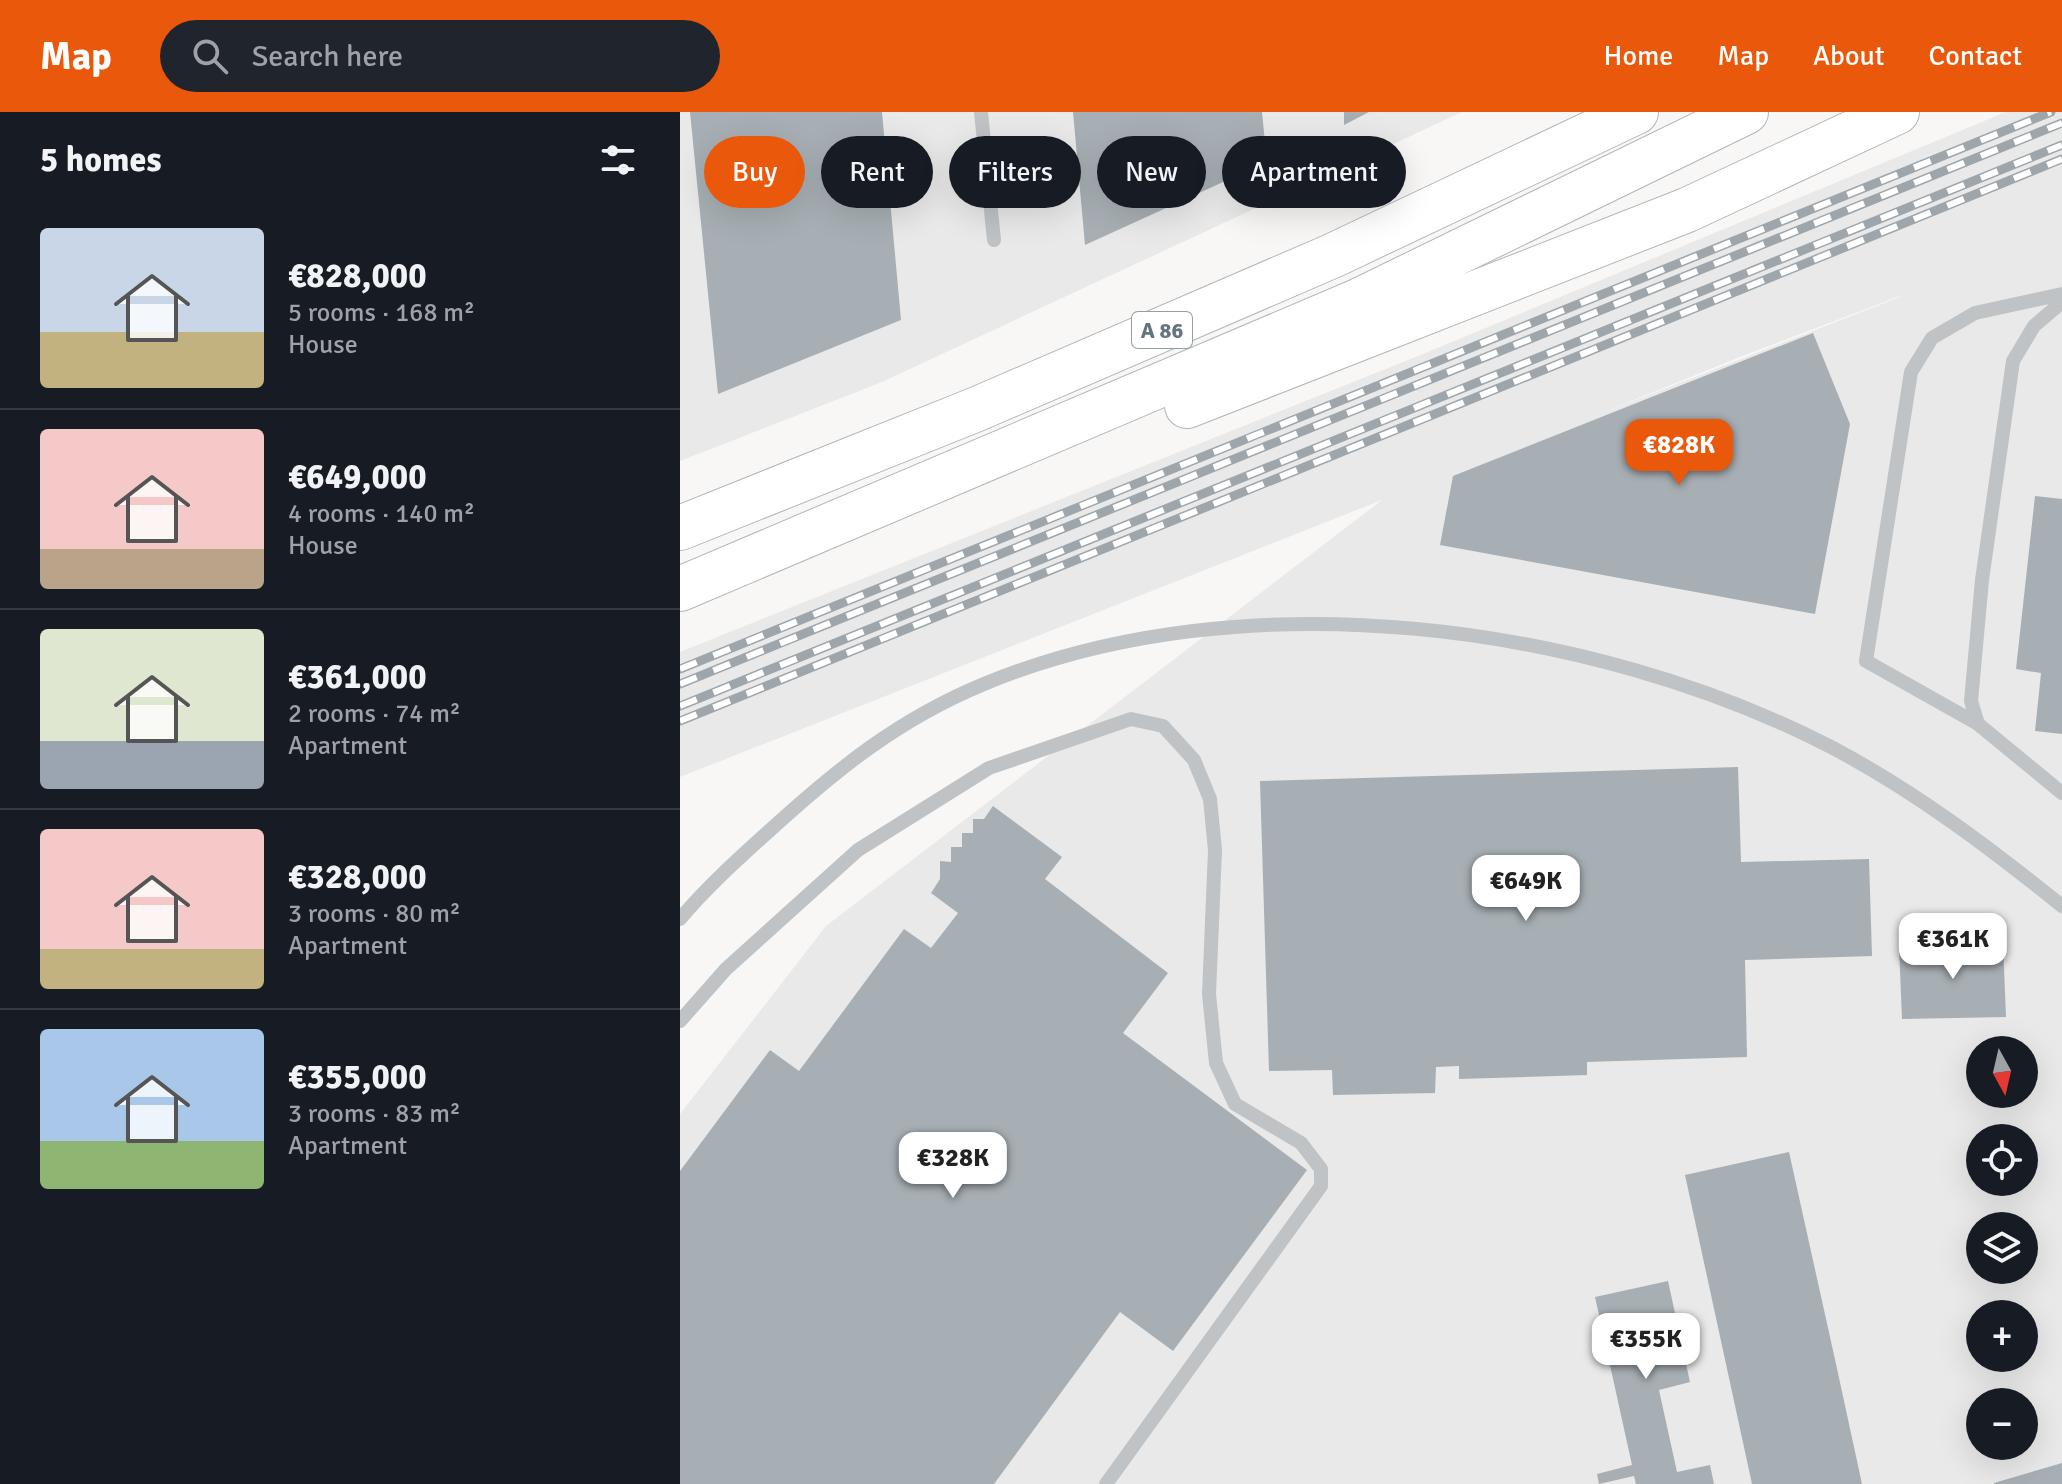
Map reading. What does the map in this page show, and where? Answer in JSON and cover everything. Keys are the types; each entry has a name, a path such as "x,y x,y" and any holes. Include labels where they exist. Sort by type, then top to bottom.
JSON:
{"highway":[{"name":"A 86","path":"680,528 977,409 1332,256 1636,112"},
{"name":"A 86","path":"680,589 1358,301 1746,112"},
{"path":"996,456 1044,463 1687,210 1897,112"}],"lane":[{"path":"981,112 994,240"},
{"path":"2062,294 1975,313 1932,338 1911,372 1866,661 1978,724 2062,793"},
{"path":"1978,724 1971,701 1982,580 2013,361 2034,326 2062,302"},
{"path":"680,919 703,891 828,777 871,744 938,705 982,684 1068,655 1161,635 1224,628 1358,626 1480,637 1625,667 1698,690 1832,748 1896,785 1963,829 2062,906"},
{"path":"680,1021 726,969 858,850 989,768 1131,719 1163,726 1184,748 1194,760 1210,799 1215,850 1209,994 1216,1063 1235,1104 1301,1143 1321,1169 1321,1186 1106,1484"}],"shaded area":[{"path":"680,112 1462,112 1406,138 1222,136 1222,208 1256,208 882,382 680,461"},
{"path":"2006,112 2062,112 2062,1484 680,1484 680,1114 826,926 1382,500 680,777 680,652 1418,356","holes":["1900,297 1587,419 1745,355"]}],"building":[{"path":"690,112 882,112 884,136 821,136 821,208 891,208 901,320 718,394"},
{"path":"1073,112 1262,112 1264,136 1222,136 1222,183 1206,190 1206,136 1097,136 1097,208 1166,208 1085,245 1081,136 1075,136"},
{"path":"1344,112 1369,112 1344,125"},
{"path":"1813,333 1850,424 1815,614 1440,545 1453,476"},
{"path":"2035,496 2062,499 2062,734 2035,731 2041,673 2016,669"},
{"path":"1738,767 1741,862 1869,859 1872,956 1745,960 1747,1057 1587,1062 1587,1075 1459,1079 1459,1066 1436,1067 1435,1093 1333,1095 1332,1070 1269,1071 1260,781"},
{"path":"993,806 1062,857 1045,879 1168,973 1123,1033 1307,1170 1173,1351 1120,1312 994,1484 680,1484 680,1171 770,1050 799,1071 904,929 931,948 958,913 931,893 940,879 940,861 951,862 951,847 962,847 962,833 973,833 973,819 984,819"},
{"path":"2003,943 2006,1017 1902,1019 1899,947"},
{"path":"1789,1152 1862,1484 1752,1484 1685,1175"},
{"path":"1668,1281 1690,1382 1659,1390 1677,1472 1710,1465 1714,1484 1636,1484 1634,1476 1599,1484 1597,1474 1632,1465 1595,1297"},
{"path":"2062,1463 2062,1484 1994,1484 1994,1483"}],"railway":[{"path":"680,669 2051,112"},
{"path":"680,684 2062,123"},
{"path":"680,706 2062,145"},
{"path":"680,721 2062,159"}]}
